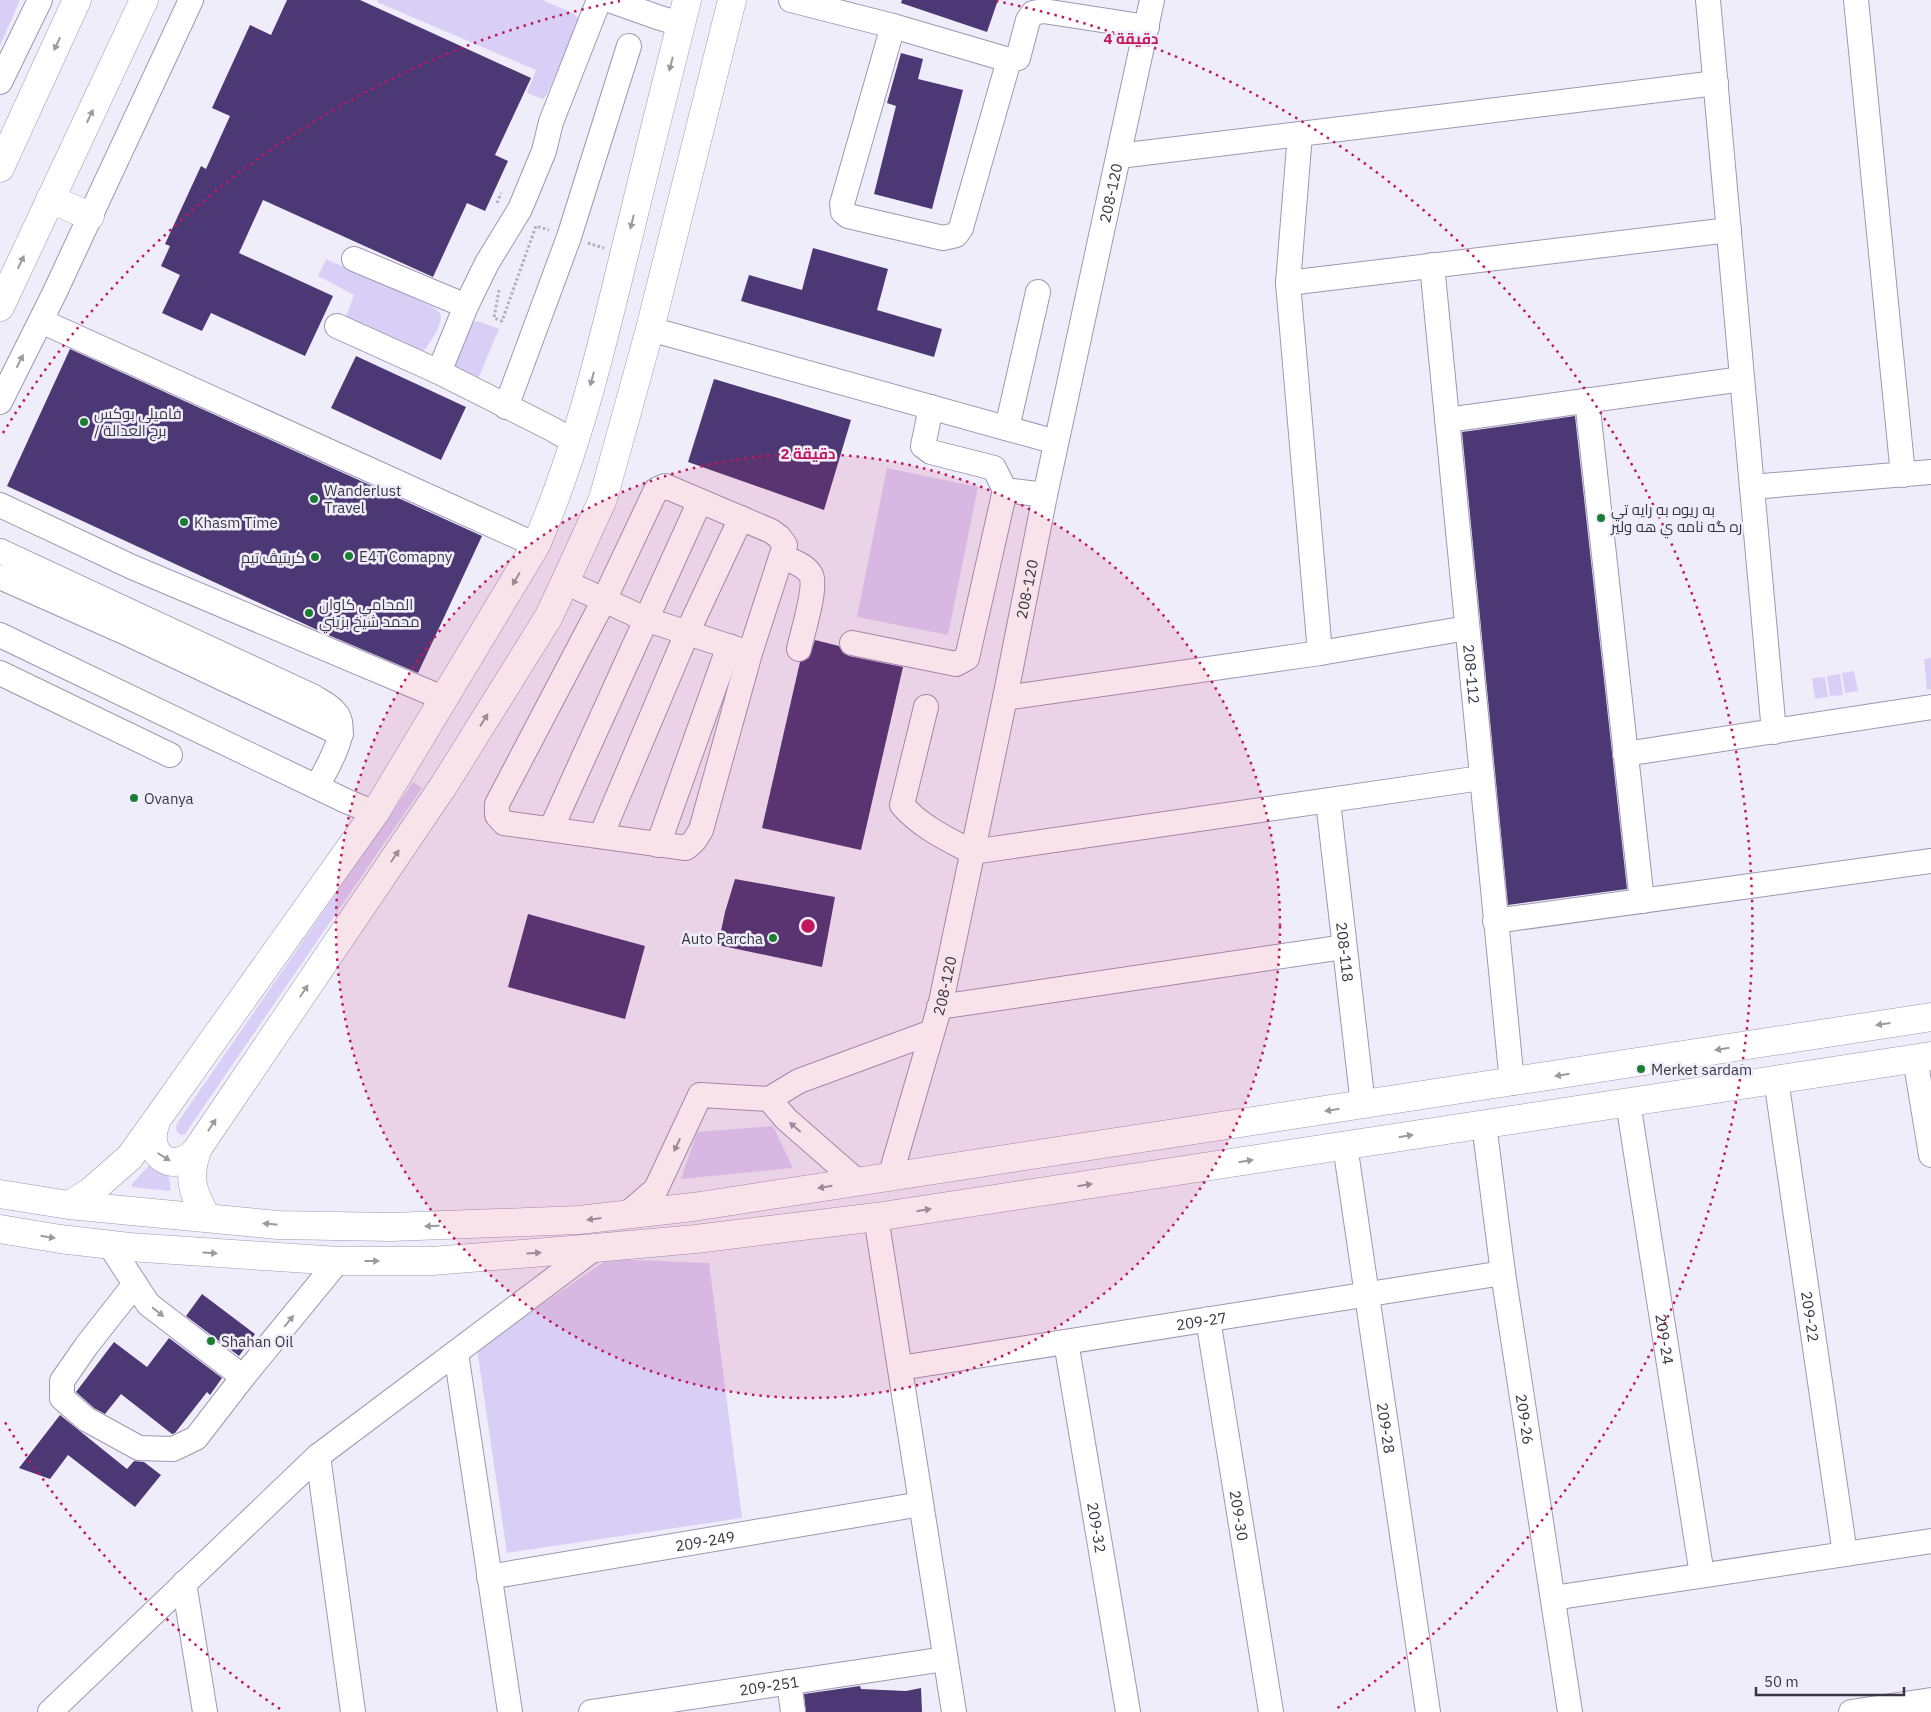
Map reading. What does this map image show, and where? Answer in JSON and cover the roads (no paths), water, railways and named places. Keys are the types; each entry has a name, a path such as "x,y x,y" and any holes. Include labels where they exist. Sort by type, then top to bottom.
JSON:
{"main road":[{"path":"0,168 78,0"},
{"path":"156,1122 152,1139 157,1153 163,1158 179,1162 187,1160 193,1155 444,785 548,618 603,499 650,329 732,0"},
{"path":"0,307 50,199 135,3"},
{"path":"69,1205 111,1176 130,1157 375,813 536,545 555,501 574,442 614,301 684,12"},
{"path":"50,199 90,216"},
{"path":"0,1194 69,1205 278,1225 391,1227 579,1220 702,1206 1931,1018"},
{"path":"1825,1033 1830,1071"},
{"path":"0,1229 109,1244 203,1253 338,1261 432,1261 696,1239 876,1217 1923,1057"},
{"path":"198,1148 192,1165 192,1182 196,1199 207,1218"}],"street":[{"path":"0,82 40,0"},
{"path":"0,402 41,321 191,0"},
{"path":"439,372 466,306 487,263 520,208 544,151 551,122 599,0"},
{"path":"608,0 660,18 684,12"},
{"path":"791,0 893,26 1009,60 1018,58 1028,20 1033,13 1043,11 1147,27"},
{"name":"208-120","path":"890,1177 939,1007 1005,698 1056,442 1152,0"},
{"path":"1708,0 1774,732"},
{"path":"1856,0 1903,475"},
{"path":"893,26 842,204 843,212 848,216 943,238 956,235 962,228 1009,60"},
{"path":"506,407 569,237 629,46"},
{"path":"1119,156 1716,83"},
{"path":"1300,134 1288,283 1320,653"},
{"path":"1288,283 1729,230"},
{"path":"354,259 466,306"},
{"name":"208-112","path":"1432,266 1512,1083"},
{"path":"1007,428 1038,292"},
{"path":"41,321 536,545"},
{"path":"337,326 439,372 574,442"},
{"path":"650,329 1056,442"},
{"path":"1447,420 1742,379"},
{"path":"1587,400 1642,901"},
{"path":"852,643 956,664 967,658 1005,490 994,468 931,452 923,446 931,407"},
{"path":"1752,487 1931,472"},
{"path":"658,844 740,650 782,556 785,545 771,531 741,518 665,486 656,490 604,600 497,804 497,815 504,823 686,848 694,841 701,830 740,650"},
{"path":"1005,490 1045,495"},
{"path":"551,829 700,501"},
{"path":"0,505 132,567 445,699"},
{"path":"601,836 687,632 741,518"},
{"path":"0,551 314,697 335,712 340,725 341,738 317,787"},
{"path":"782,556 804,567 811,575 813,586 799,649"},
{"path":"0,577 122,631 341,734"},
{"path":"565,582 645,619 740,650"},
{"path":"1005,698 1320,653 1467,628"},
{"path":"0,635 375,813"},
{"path":"0,673 170,755"},
{"path":"926,706 902,805 912,817 936,833 972,852 1481,778"},
{"path":"1625,754 1931,707"},
{"name":"208-118","path":"1328,800 1363,1105"},
{"path":"1495,921 1931,861"},
{"path":"939,1007 1344,947"},
{"path":"626,1215 656,1189 700,1095 769,1099 799,1081 932,1032"},
{"path":"1923,1057 1931,1155"},
{"name":"209-22","path":"1776,1079 1845,1554"},
{"path":"769,1099 786,1119 858,1182"},
{"name":"209-24","path":"1628,1102 1702,1575"},
{"name":"209-26","path":"1484,1124 1503,1273 1570,1712"},
{"name":"209-28","path":"1345,1145 1428,1712"},
{"path":"876,1217 954,1712"},
{"path":"109,1244 148,1304 243,1377"},
{"path":"50,1712 318,1456 595,1248"},
{"path":"135,1284 86,1344 62,1382 62,1398 86,1418 139,1448 172,1449 196,1438 243,1377 338,1261"},
{"name":"209-27","path":"900,1368 1503,1273"},
{"name":"209-30","path":"1208,1319 1271,1712"},
{"name":"209-32","path":"1066,1342 1128,1712"},
{"path":"456,1353 510,1712"},
{"path":"318,1456 354,1712"},
{"name":"209-249","path":"489,1577 921,1504"},
{"path":"1553,1598 1931,1541"},
{"path":"184,1584 205,1712"},
{"name":"209-251","path":"592,1712 945,1659"},
{"path":"789,1682 793,1712"},
{"path":"1851,1712 1931,1700"}],"place":[{"name":"فاميلي بوكس / برج العدالة","path":"84,422"},
{"name":"Wanderlust Travel","path":"314,499"},
{"name":"به ريوه به رايه تي ره گه نامه ي هه ولير","path":"1601,518"},
{"name":"Khasm Time","path":"184,522"},
{"name":"E4T Comapny","path":"349,556"},
{"name":"کریتیڤ تیم","path":"315,557"},
{"name":"المحامي كاوان محمد شيخ بزيني","path":"309,613"},
{"name":"Ovanya","path":"134,798"},
{"name":"Auto Parcha","path":"773,938"},
{"name":"Merket sardam","path":"1641,1069"},
{"name":"Shahan Oil","path":"211,1341"}]}
